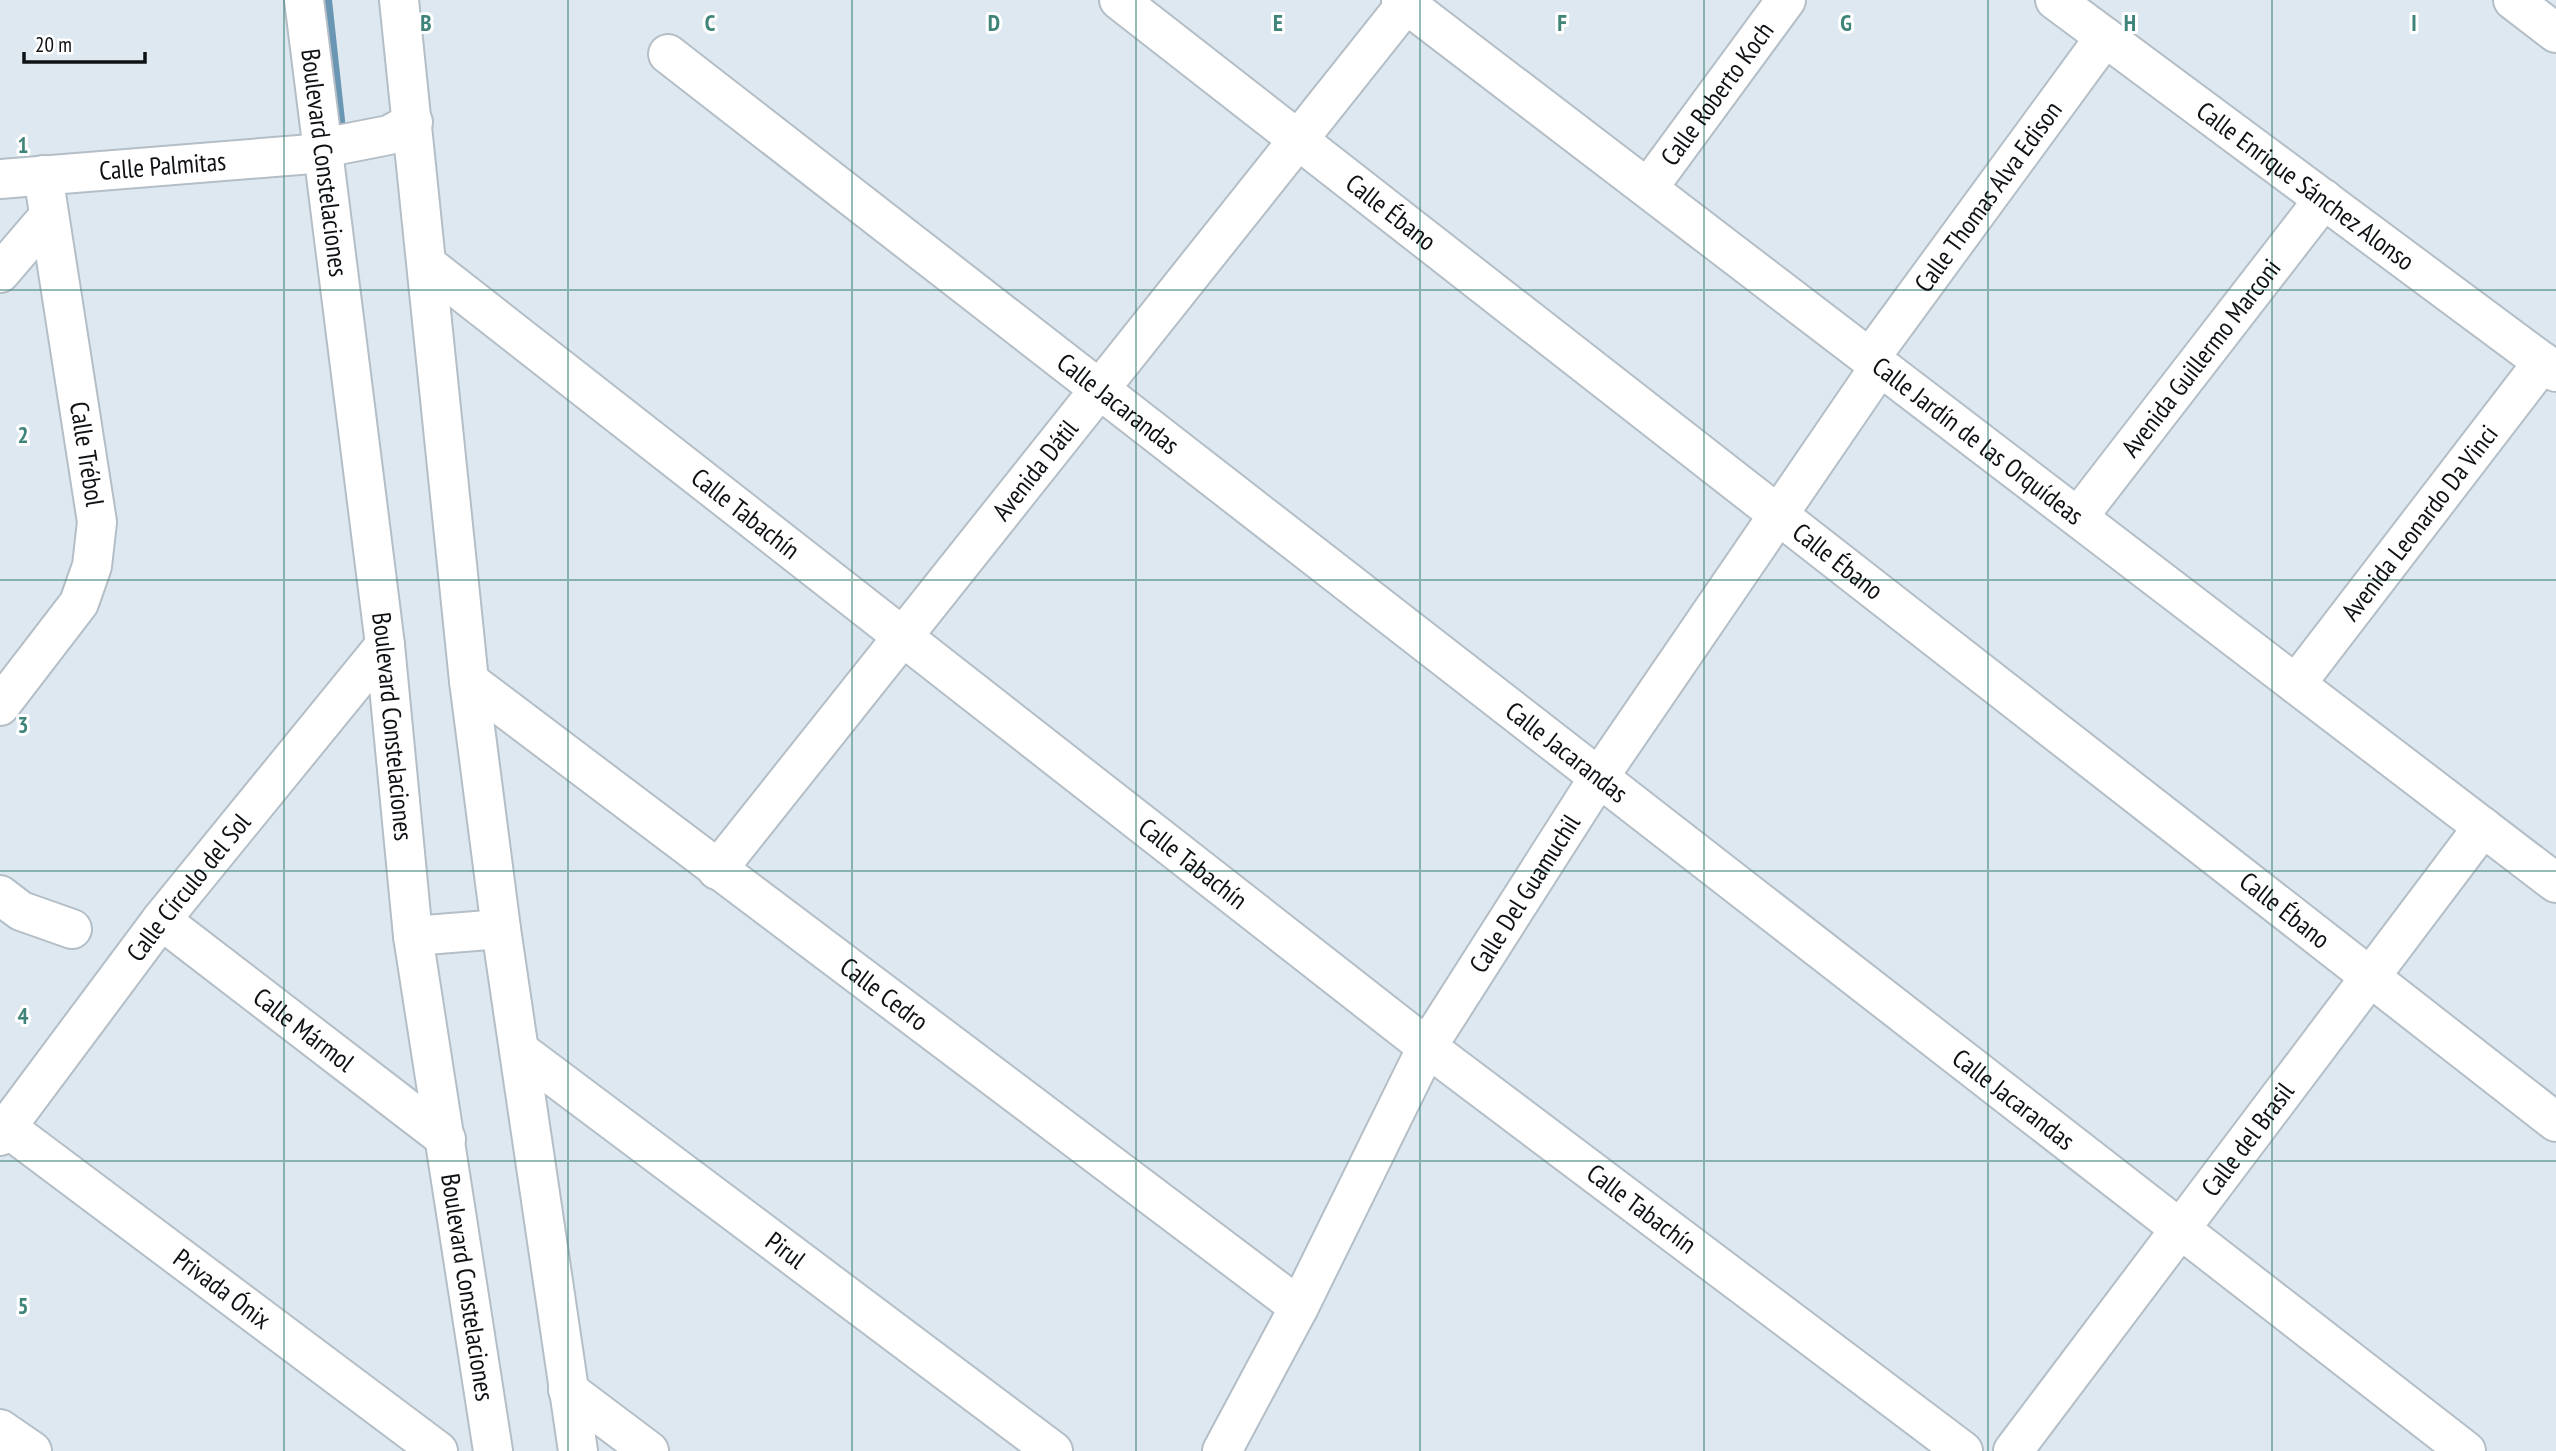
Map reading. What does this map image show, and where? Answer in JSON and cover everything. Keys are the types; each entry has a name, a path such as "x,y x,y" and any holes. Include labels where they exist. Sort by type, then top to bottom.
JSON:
{"street":[{"name":"Boulevard Constelaciones","path":"304,0 331,149 413,936 446,1139 484,1409 493,1451"},
{"path":"399,0 401,128 429,266 469,681 501,929 578,1451"},
{"name":"Calle Ébano","path":"1119,0 2556,1122"},
{"name":"Calle Roberto Koch","path":"1648,188 1786,0"},
{"name":"Calle Enrique Sánchez Alonso","path":"2055,0 2549,367"},
{"path":"2513,0 2553,24"},
{"name":"Avenida Dátil","path":"716,870 1298,140 1418,6"},
{"name":"Calle Jardín de las Orquídeas","path":"1418,6 1648,188 2556,883"},
{"name":"Calle Thomas Alva Edison","path":"1875,362 2105,37"},
{"name":"Calle Jacarandas","path":"668,54 2466,1451"},
{"name":"Calle Palmitas","path":"0,179 331,149 401,128"},
{"name":"Calle Trébol","path":"0,706 79,603 92,566 97,522 43,175"},
{"name":"Avenida Guillermo Marconi","path":"2078,517 2324,200"},
{"path":"0,273 49,216"},
{"name":"Calle Tabachín","path":"429,266 1427,1047 1963,1451"},
{"name":"Calle Del Guamuchil","path":"1222,1451 1299,1307 1427,1047 1599,777 1778,515 1875,362"},
{"name":"Avenida Leonardo Da Vinci","path":"2296,684 2549,367"},
{"name":"Calle Círculo del Sol","path":"3,1131 161,920 384,645"},
{"name":"Calle Cedro","path":"469,681 716,870 1299,1307"},
{"name":"Calle del Brasil","path":"2013,1451 2483,827"},
{"path":"0,895 22,911 72,929"},
{"name":"Calle Mármol","path":"161,920 446,1139"},
{"path":"413,936 501,929"},
{"name":"Pirul","path":"520,1051 1053,1451"},
{"name":"Privada Ónix","path":"3,1131 438,1451"},
{"path":"568,1390 649,1451"},
{"path":"0,1429 32,1451"}],"waterway":[{"path":"326,0 341,139"}]}
